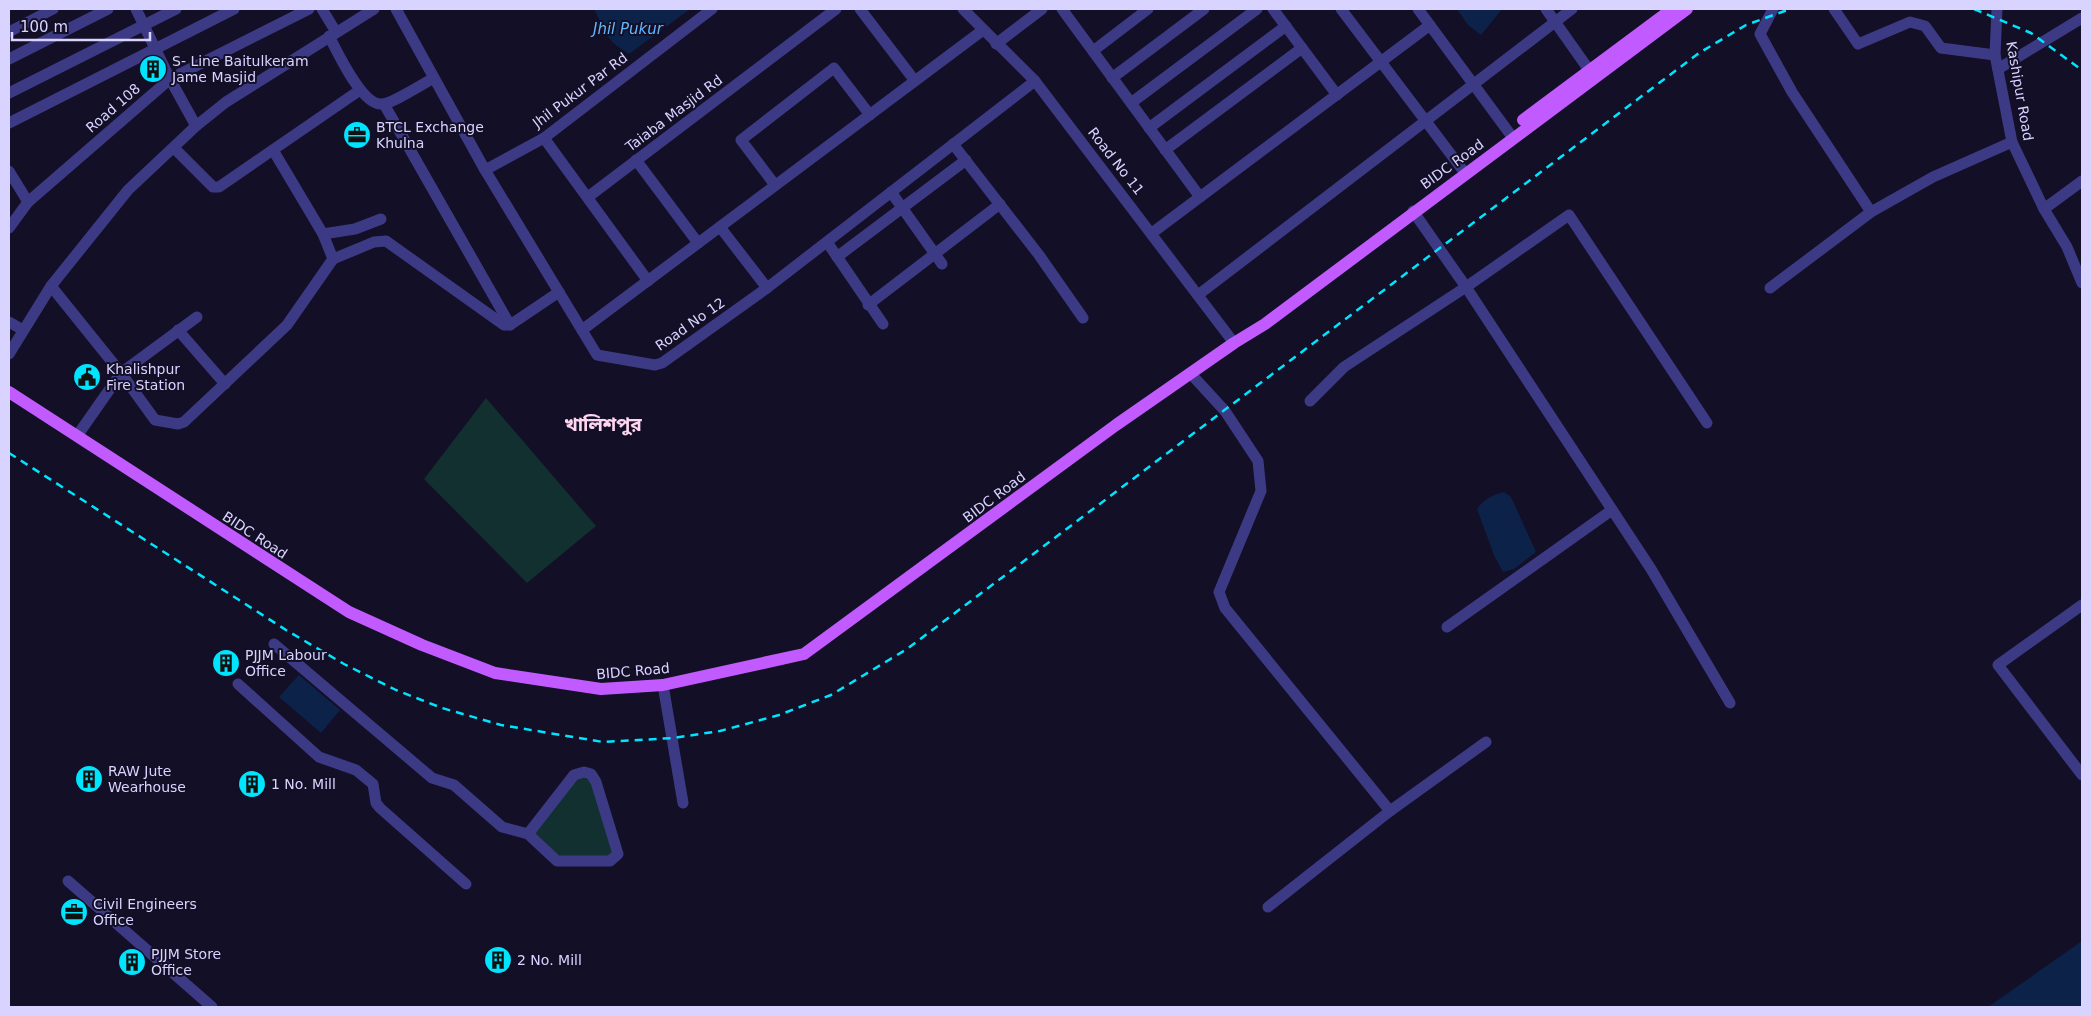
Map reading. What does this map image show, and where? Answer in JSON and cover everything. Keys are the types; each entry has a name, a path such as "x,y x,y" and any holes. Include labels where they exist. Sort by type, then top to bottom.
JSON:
{"main road":[{"name":"BIDC Road","path":"1234,342 1258,319 1511,135 1592,74 1672,9"},
{"name":"BIDC Road","path":"1592,74 1687,9"},
{"name":"BIDC Road","path":"9,392 348,612 422,645 495,673 601,690 663,685 804,654 1116,425 1234,342 1265,324 1413,211 1463,170"}],"street":[{"path":"9,32 53,9"},
{"path":"9,58 108,9"},
{"path":"136,9 170,79 196,126"},
{"path":"9,93 176,9"},
{"path":"9,123 234,9"},
{"name":"Road 108","path":"9,228 28,202 170,79 309,9"},
{"path":"322,9 332,34 360,90 374,103 384,104 434,78"},
{"path":"9,354 51,286 128,190 196,126 226,102 374,9"},
{"name":"Road No 12","path":"396,9 485,170 597,355 655,365 662,364 767,288 1035,81"},
{"name":"Jhil Pukur Par Rd","path":"485,170 544,138 712,9"},
{"name":"Taiaba Masjid Rd","path":"588,197 836,9"},
{"path":"860,9 915,81"},
{"name":"Road No 11","path":"963,9 1035,81 1234,342"},
{"path":"996,44 1042,9"},
{"path":"1062,9 1200,197"},
{"path":"1093,51 1148,9"},
{"path":"1112,78 1204,9"},
{"path":"1131,103 1257,9"},
{"path":"1273,9 1337,94"},
{"path":"1341,9 1463,170"},
{"path":"1418,9 1511,135"},
{"path":"1546,9 1592,74"},
{"path":"1198,295 1426,120 1475,85 1554,20 1572,9"},
{"path":"1772,9 1760,34 1792,92 1871,212"},
{"path":"1834,9 1858,44 1910,22 1925,26 1941,48 1995,55"},
{"name":"Kashipur Road","path":"1997,9 1995,55 2012,142 2044,209 2067,247 2082,283"},
{"path":"1998,69 2082,18"},
{"path":"1152,233 1430,25"},
{"path":"1149,128 1286,26"},
{"path":"582,330 983,30"},
{"path":"1165,150 1302,48"},
{"path":"776,185 740,140 834,68 870,115"},
{"path":"174,148 213,187 219,187 360,90"},
{"path":"384,104 510,325"},
{"path":"544,138 648,280"},
{"path":"1770,288 1871,212 1933,177 2012,142"},
{"path":"953,144 1000,204 1083,318"},
{"path":"273,150 323,234 333,259"},
{"path":"636,160 698,243"},
{"path":"837,257 966,160"},
{"path":"10,177 28,202"},
{"path":"2044,209 2082,181"},
{"path":"891,192 939,260"},
{"path":"868,306 939,260 1000,204"},
{"path":"1413,211 1466,287 1651,569 1730,703"},
{"path":"1310,402 1344,367 1466,287 1569,216 1707,423"},
{"path":"323,234 356,229 381,219"},
{"path":"720,227 767,288"},
{"path":"51,286 121,373 155,420 178,424 184,422 288,325 333,259 374,242 386,241 504,324 510,325 559,292"},
{"path":"827,242 868,306 883,324"},
{"path":"77,436 121,373 197,316"},
{"path":"9,322 23,330"},
{"path":"178,330 226,384"},
{"path":"1191,374 1224,411 1258,461 1261,491 1219,592 1225,608 1390,811"},
{"path":"1447,627 1612,510"},
{"path":"2082,606 1998,664 2082,775"},
{"path":"274,644 432,778 454,785 502,827 528,834 553,858 561,862 610,861 618,854 596,782 591,774 584,772 574,775 528,834"},
{"path":"238,684 319,757 356,770 373,784 376,803 380,808 466,884"},
{"path":"663,685 683,803"},
{"path":"1268,906 1390,811 1486,742"},
{"path":"68,881 212,1007"}],"green space":[{"path":"486,398 596,526 527,583 424,479"},
{"path":"591,774 616,856 561,862 528,834 574,775"}],"water":[{"name":"Jhil Pukur","path":"594,9 690,9 629,54 610,39"},
{"path":"1457,9 1502,9 1481,35 1468,25"},
{"path":"1504,492 1511,497 1536,552 1514,569 1503,572 1494,555 1477,509 1489,498"},
{"path":"299,675 340,710 321,733 279,697"},
{"path":"2082,941 2082,1007 1988,1007"}],"railway":[{"path":"9,453 286,630 344,664 396,690 442,708 501,725 603,742 673,738 720,731 779,715 831,695 907,649 1699,53 1746,25 1790,9"},
{"path":"1974,9 2031,33 2082,70"}],"place":[{"name":"S- Line Baitulkeram Jame Masjid","path":"153,69"},
{"name":"BTCL Exchange Khulna","path":"357,135"},
{"name":"Khalishpur Fire Station","path":"87,377"},
{"name":"PJJM Labour Office","path":"226,663"},
{"name":"RAW Jute Wearhouse","path":"89,779"},
{"name":"1 No. Mill","path":"252,784"},
{"name":"Civil Engineers Office","path":"74,912"},
{"name":"2 No. Mill","path":"498,960"},
{"name":"PJJM Store Office","path":"132,962"}],"district":[{"name":"খালিশপুর","path":"603,424"}]}
